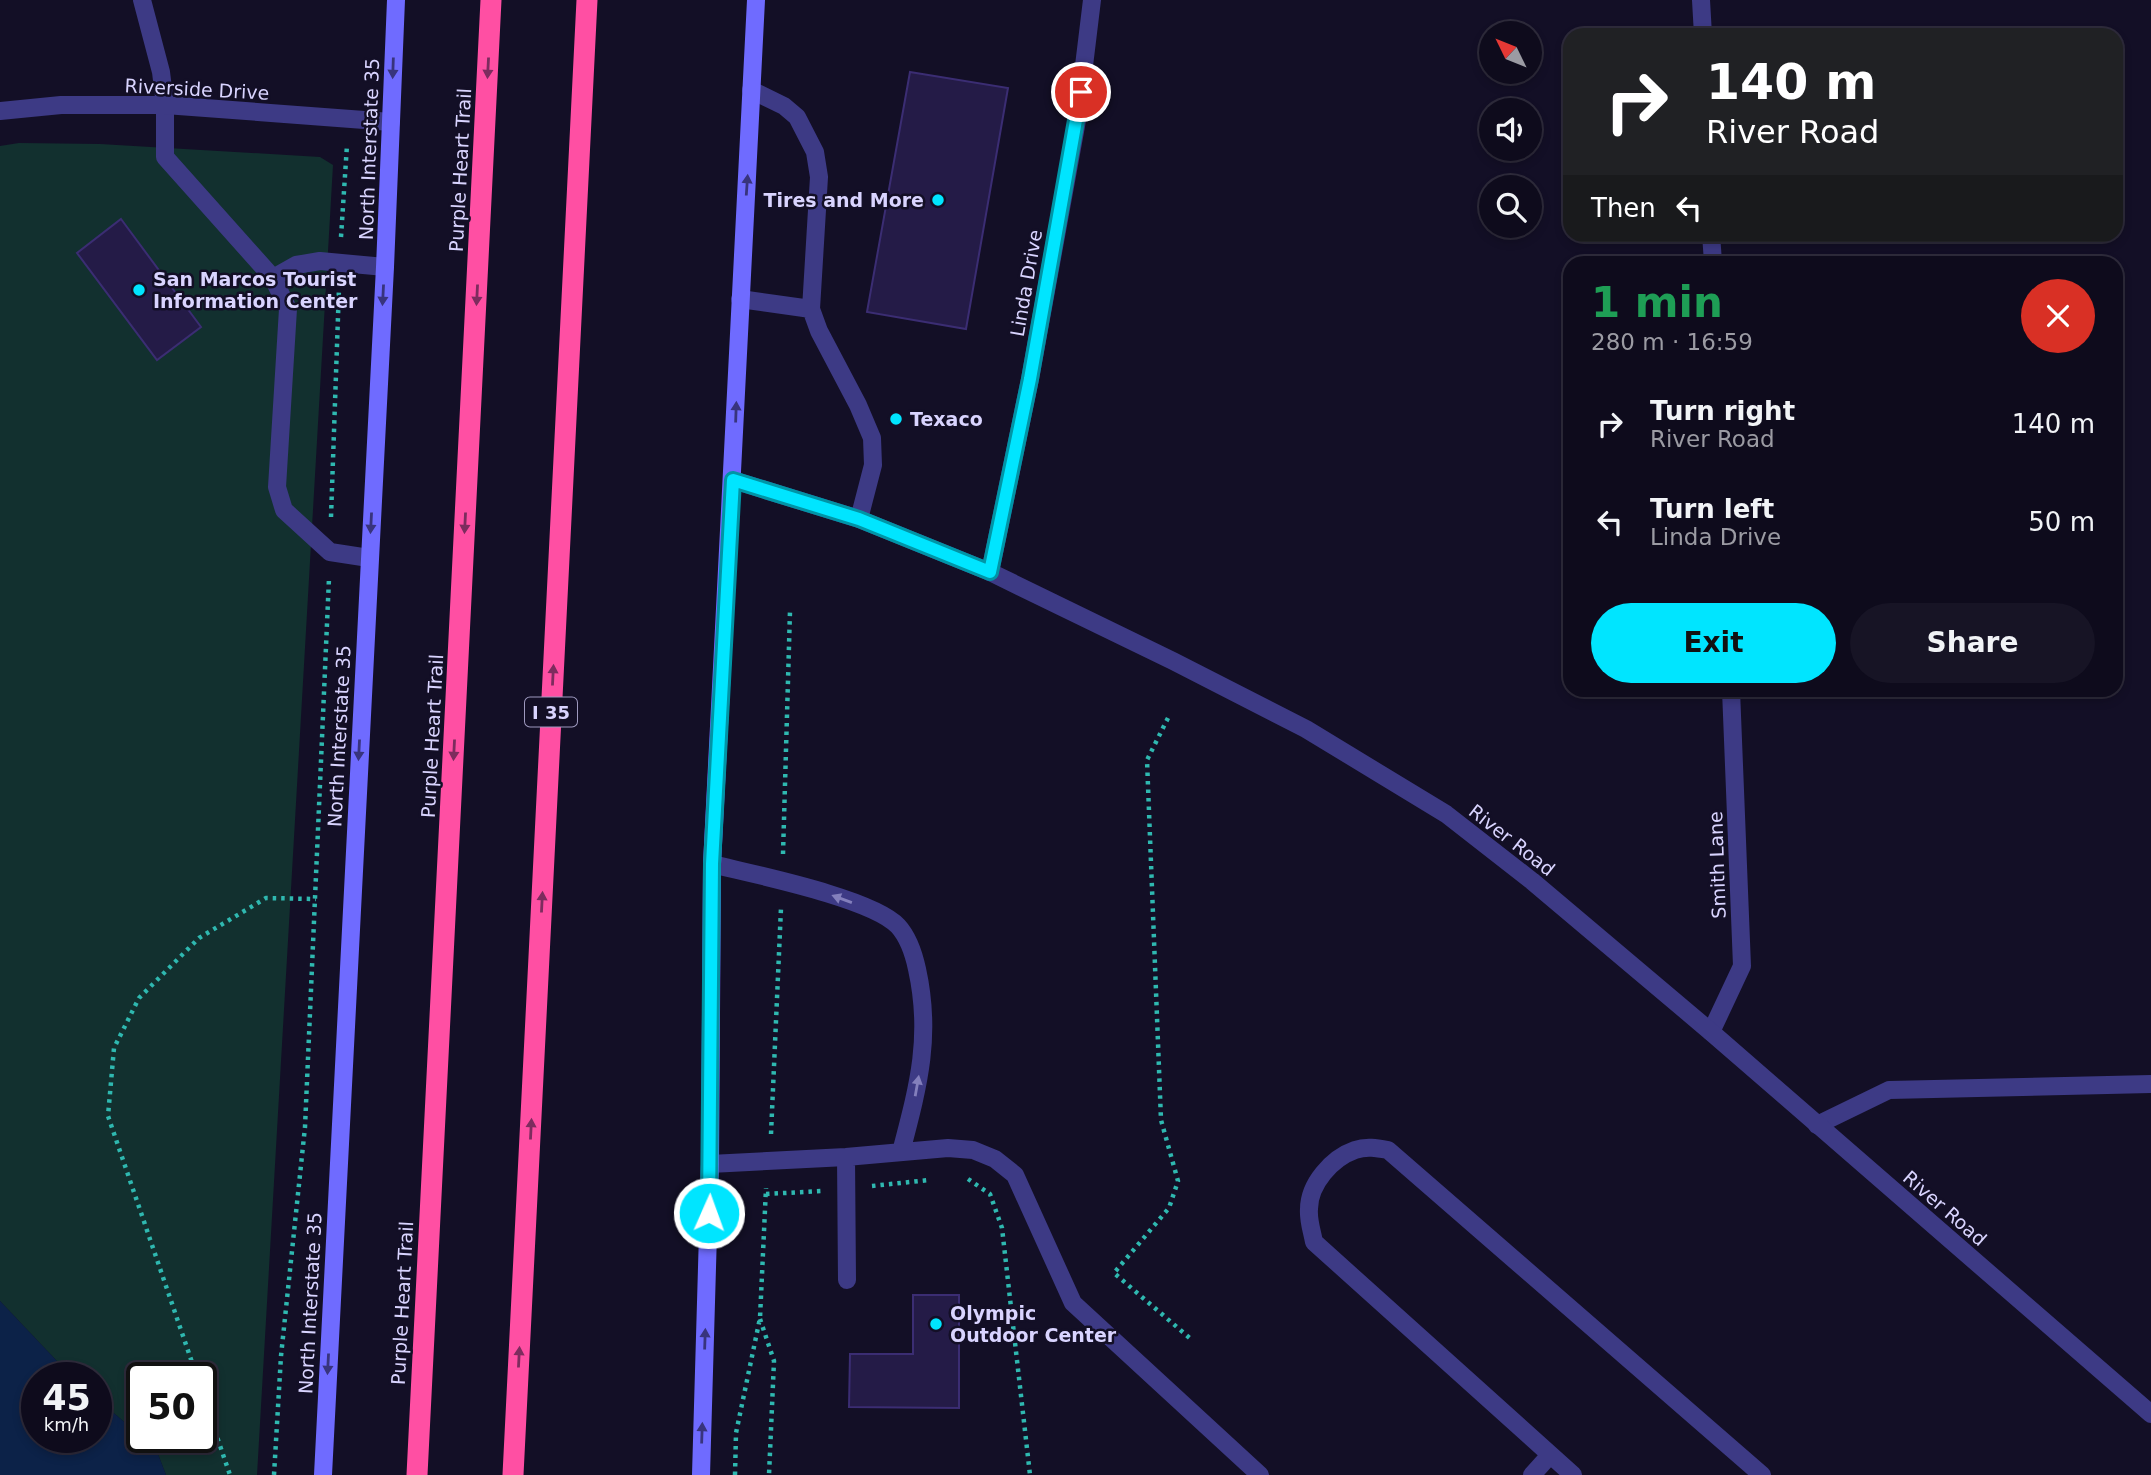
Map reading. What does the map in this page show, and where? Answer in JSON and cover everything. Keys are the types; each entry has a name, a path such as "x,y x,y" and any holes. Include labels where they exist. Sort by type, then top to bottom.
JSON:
{"highway":[{"name":"Purple Heart Trail","path":"416,1475 491,0"},
{"name":"I 35","path":"513,1475 587,0"}],"main road":[{"name":"North Interstate 35","path":"323,1475 396,0"},
{"path":"701,1475 710,1164 712,864 756,0"}],"street":[{"path":"142,0 161,72 165,105 165,157 273,278 288,309 277,487 284,510 330,552 369,558"},
{"name":"Linda Drive","path":"990,572 1030,379 1078,115 1092,0"},
{"path":"1701,0 1703,28"},
{"path":"751,90 784,106 797,117 815,152 819,177 811,309 819,331 858,405 872,438 873,465 859,519"},
{"name":"Riverside Drive","path":"0,111 61,105 165,105 391,122"},
{"path":"273,278 296,265 320,261 384,267"},
{"path":"740,299 811,309"},
{"name":"River Road","path":"733,480 859,519 990,572 1306,729 1446,814 1532,881 1711,1032 2151,1414"},
{"name":"Smith Lane","path":"1711,1032 1742,966 1731,697"},
{"path":"712,864 824,892 876,911 898,926 914,954 921,988 924,1037 918,1088 901,1152"},
{"path":"1817,1125 1889,1090 2151,1084"},
{"path":"1573,1475 1314,1242 1308,1207 1314,1186 1340,1157 1357,1149 1371,1147 1388,1150 1762,1475"},
{"path":"710,1164 846,1157 948,1148 973,1150 995,1159 1015,1175 1073,1303 1261,1475"},
{"path":"846,1157 847,1280"},
{"path":"1532,1475 1550,1455"}],"path":[{"path":"274,1475 281,1356 305,1127 340,262 349,120"},
{"path":"735,1475 736,1433 760,1318 770,1161 790,611"},
{"path":"1168,718 1147,760 1161,1120 1178,1181 1169,1208 1114,1273 1192,1340"},
{"path":"192,1362 107,1116 114,1048 138,998 199,938 266,898 316,900"},
{"path":"963,1176 990,1194 1002,1228 1030,1475"},
{"path":"766,1194 937,1179"},
{"path":"760,1318 774,1361 769,1475"},
{"path":"217,1437 230,1475"}],"green space":[{"path":"19,143 100,144 320,157 333,165 257,1475 166,1475 158,1453 217,1453 217,1362 126,1362 126,1424 112,1412 112,1362 58,1362 0,1301 0,146"}],"water":[{"path":"0,1301 58,1362 21,1362 21,1453 112,1453 112,1412 126,1424 126,1453 158,1453 166,1475 0,1475"}],"building":[{"name":"Tires and More","path":"910,72 1008,88 966,329 867,312"},
{"name":"San Marcos Tourist Information Center","path":"121,219 201,327 157,360 77,253"},
{"name":"Olympic Outdoor Center","path":"913,1295 959,1295 959,1408 849,1407 850,1354 913,1354"}],"place":[{"name":"Tires and More","path":"938,200"},
{"name":"San Marcos Tourist Information Center","path":"139,290"},
{"name":"Texaco","path":"896,419"},
{"name":"Olympic Outdoor Center","path":"936,1324"}],"route":[{"path":"709,1213 712,864 733,480 859,519 990,572 1030,379 1081,92"}]}
